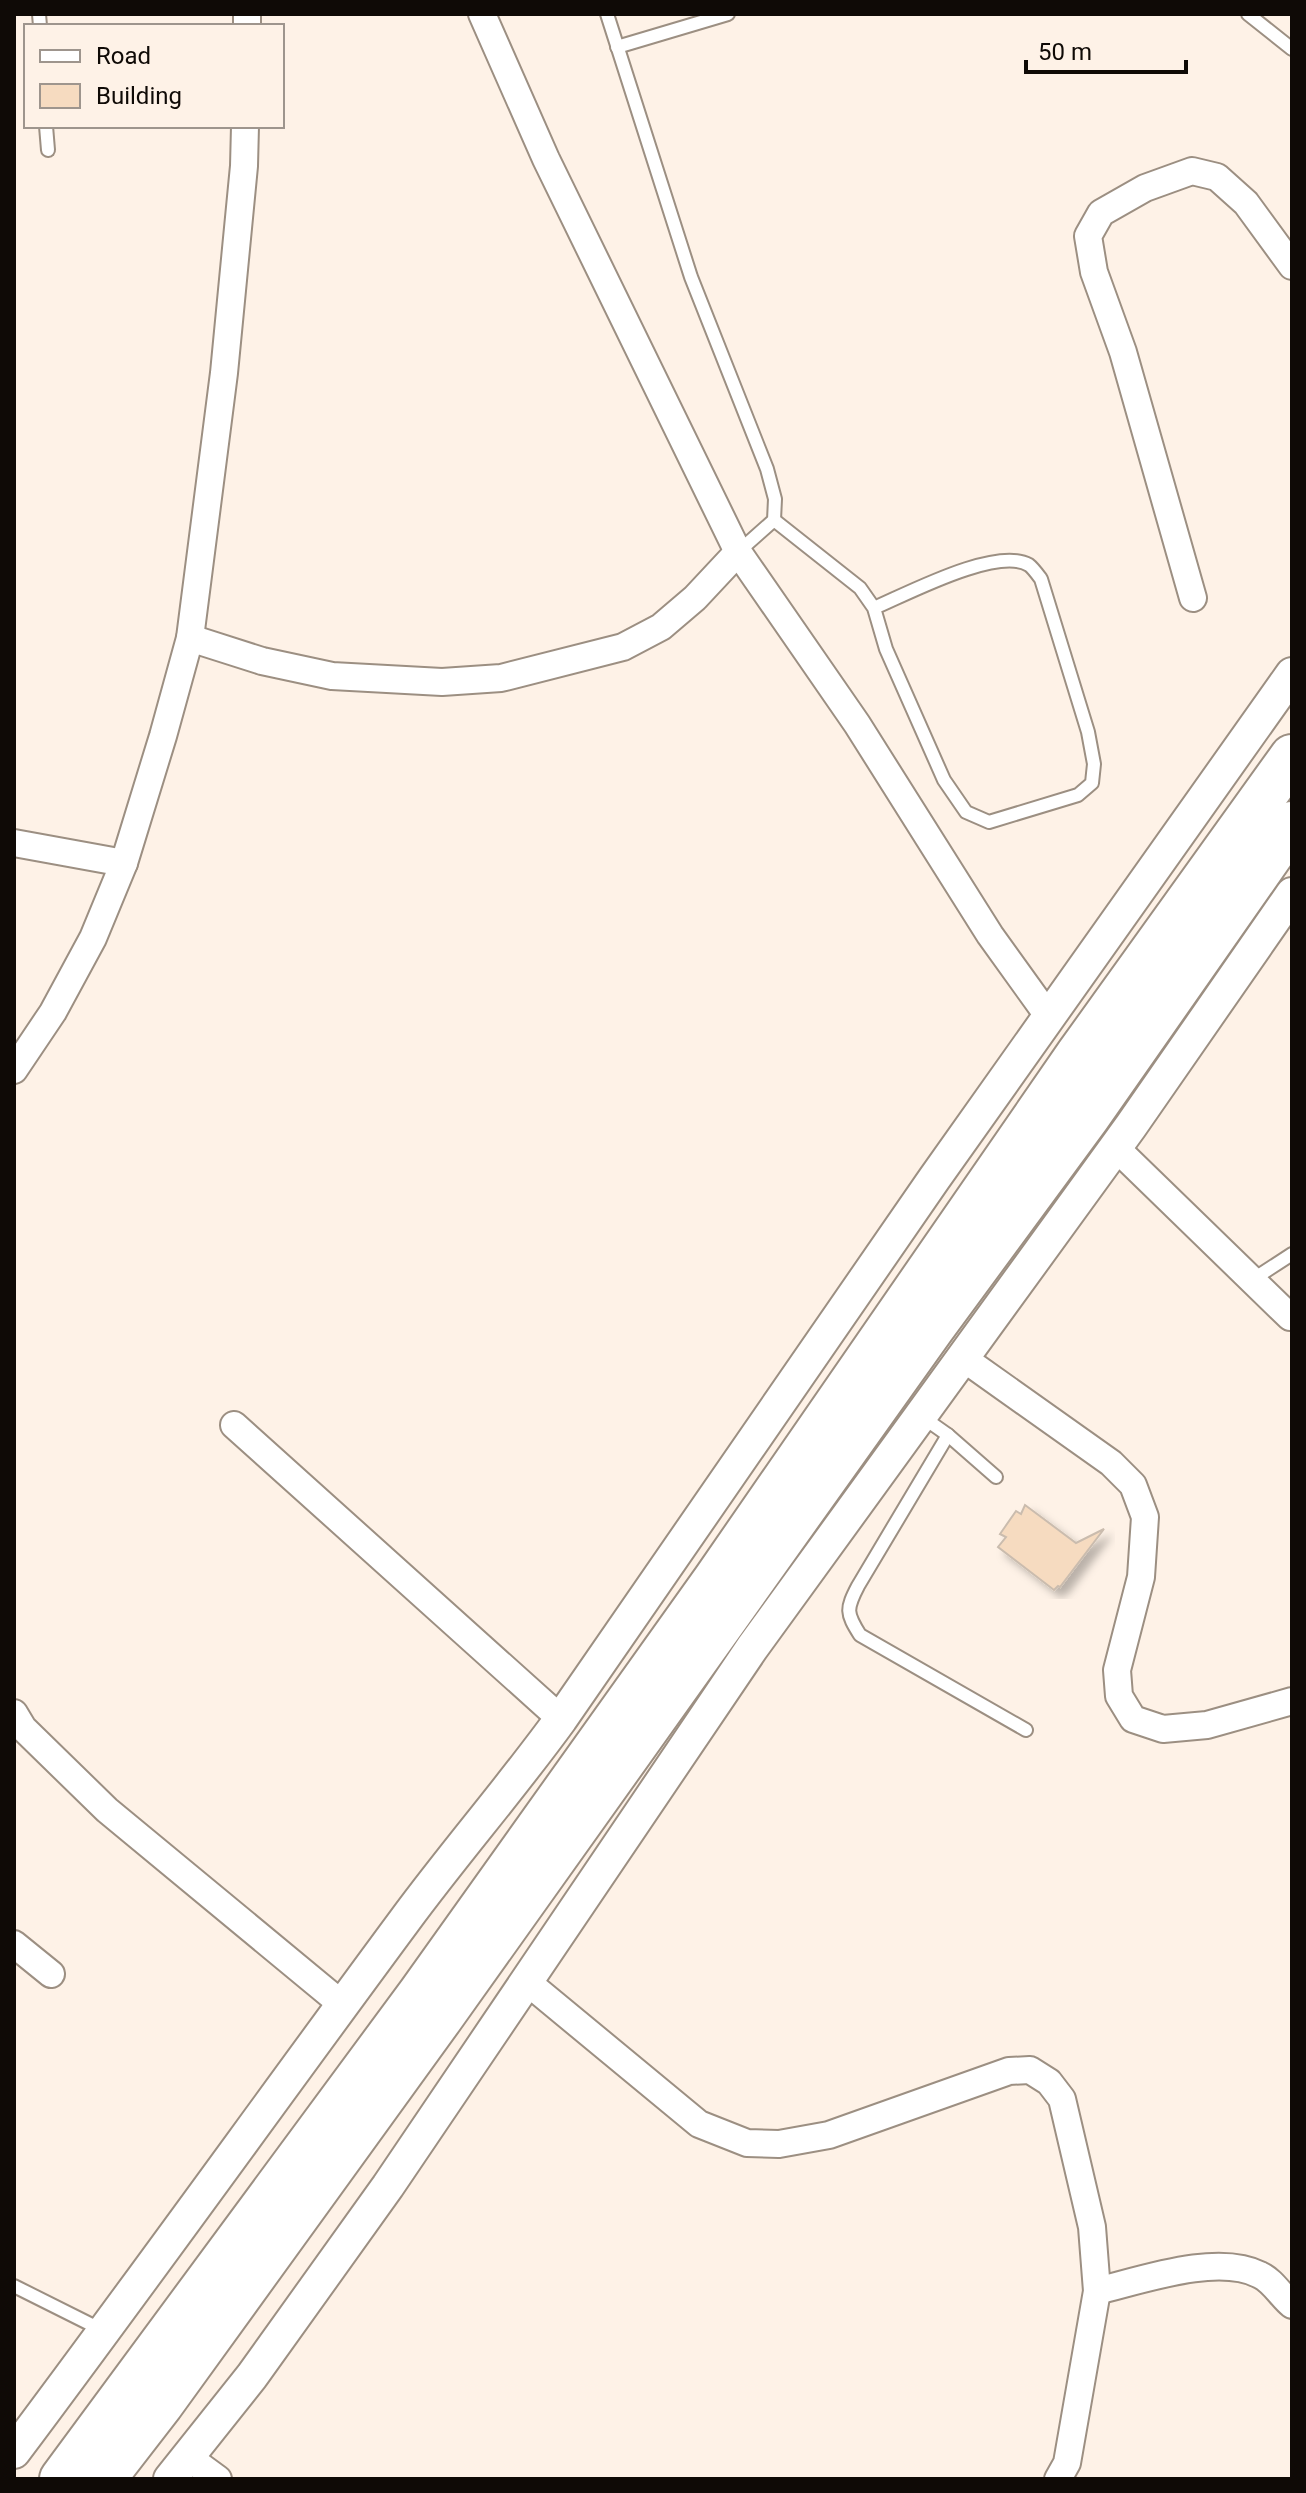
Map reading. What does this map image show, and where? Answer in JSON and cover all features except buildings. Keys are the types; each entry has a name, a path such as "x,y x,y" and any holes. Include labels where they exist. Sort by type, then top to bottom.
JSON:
{"highway":[{"path":"62,2479 448,1955 725,1566 1078,1055 1292,757"},
{"path":"103,2479 451,2005 932,1328 1088,1116 1292,824"}],"street":[{"path":"482,14 546,159 738,552 857,724 990,935 1049,1017"},
{"path":"14,1070 53,1012 93,938 124,863 190,638 224,373 245,128"},
{"path":"1193,598 1123,352 1094,272 1088,236 1101,213 1145,188 1192,171 1217,177 1246,203 1292,266"},
{"path":"190,638 262,661 332,676 442,682 501,678 623,647 661,627 695,598 738,552"},
{"path":"14,2452 407,1918 517,1780 561,1719 934,1179 1292,674"},
{"path":"14,843 124,863"},
{"path":"218,2479 179,2468 252,2376 379,2199 752,1648 1115,1147 1292,894"},
{"path":"1115,1147 1290,1317"},
{"path":"963,1358 1111,1463 1133,1485 1145,1517 1141,1577 1117,1670 1119,1696 1133,1719 1163,1729 1207,1725 1292,1701"},
{"path":"234,1425 561,1719"},
{"path":"14,1713 23,1728 107,1810 344,2006"},
{"path":"14,1944 51,1974"},
{"path":"526,1981 699,2124 747,2143 779,2144 829,2135 1009,2071 1030,2070 1049,2082 1062,2099 1092,2227 1097,2291 1067,2463 1058,2479"},
{"path":"1097,2291 1174,2273 1214,2267 1243,2268 1264,2277 1292,2305"}],"lane":[{"path":"607,14 691,277 767,469 775,499 774,520 738,552"},
{"path":"617,47 728,14"},
{"path":"1248,14 1292,49"},
{"path":"46,128 48,150"},
{"path":"774,520 860,588 874,608 886,649 944,780 966,812 989,822 1078,795 1092,783 1094,764 1088,732 1041,579 1029,565 1009,560 974,565 874,608"},
{"path":"1252,1280 1292,1254"},
{"path":"921,1416 996,1477"},
{"path":"948,1435 858,1586 849,1604 849,1617 860,1635 1026,1730"},
{"path":"14,2286 104,2331"}]}
